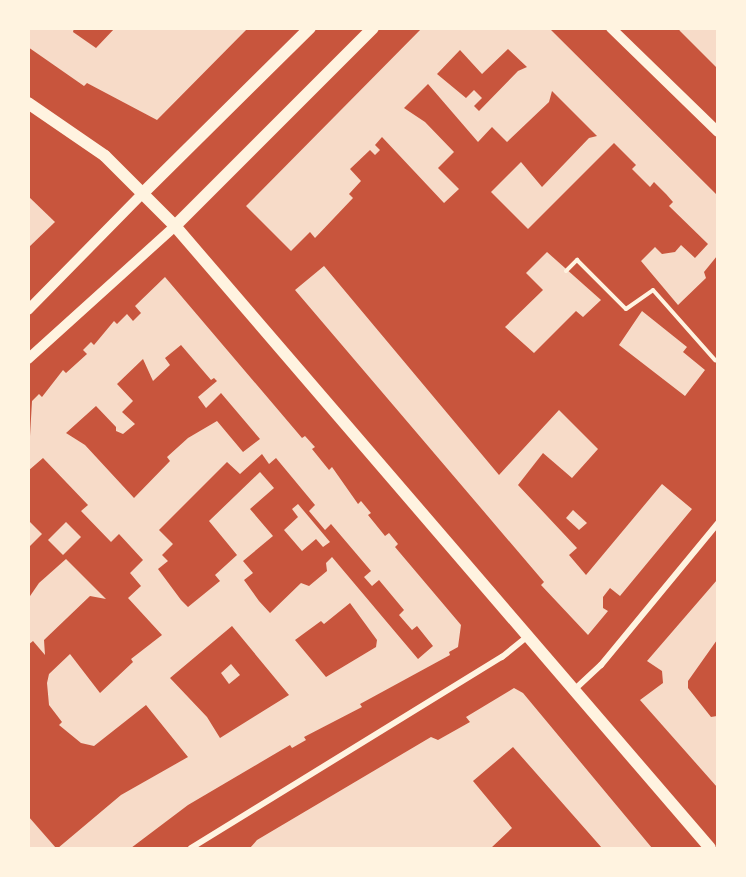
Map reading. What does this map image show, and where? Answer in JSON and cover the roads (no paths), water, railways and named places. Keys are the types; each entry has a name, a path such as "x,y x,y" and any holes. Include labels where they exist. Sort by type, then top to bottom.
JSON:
{"main road":[{"path":"143,193 310,28"},
{"path":"175,225 373,28"},
{"path":"28,103 105,156 175,225 710,849"}],"street":[{"path":"611,28 717,132"},
{"path":"28,310 143,193"},
{"path":"28,359 175,225"},
{"path":"573,690 601,665 717,523"},
{"path":"191,849 502,657 528,636"}]}
